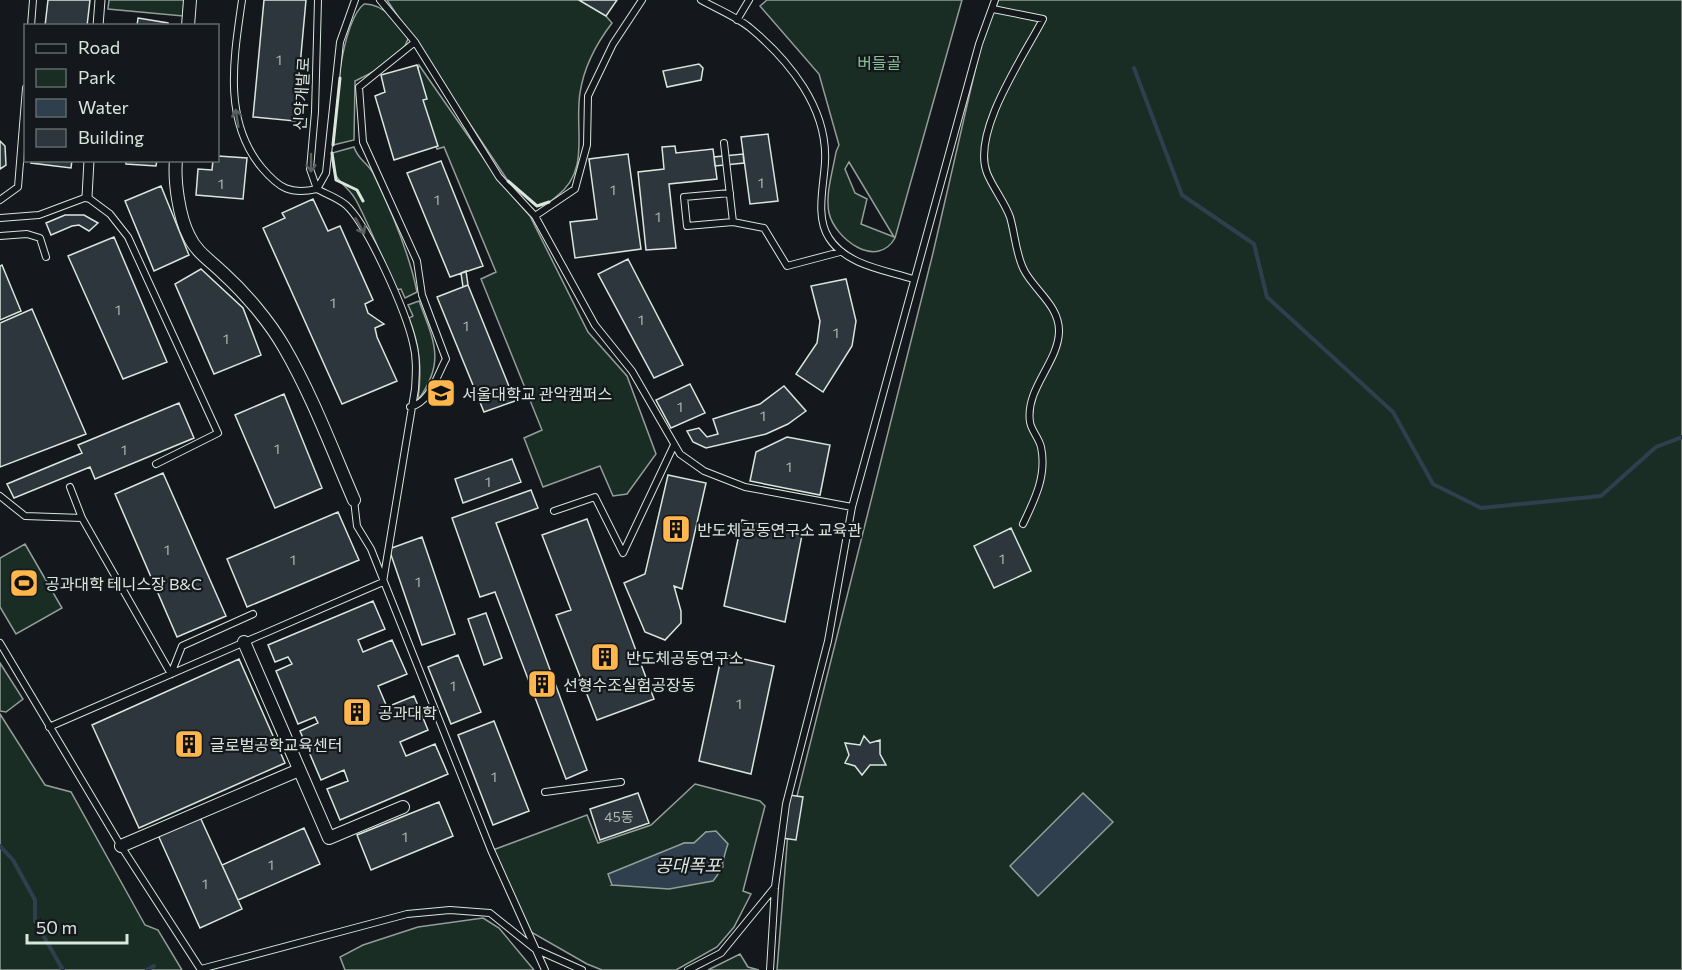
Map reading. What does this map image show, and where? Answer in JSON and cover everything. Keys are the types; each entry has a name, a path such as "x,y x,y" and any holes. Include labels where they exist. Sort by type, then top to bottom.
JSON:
{"street":[{"path":"98,24 100,0"},
{"path":"188,24 190,0"},
{"path":"87,197 89,162"},
{"path":"176,162 174,179 188,236 204,256 224,273 283,345 354,500"},
{"path":"244,642 329,838 403,807"},
{"path":"122,846 299,770"}],"lane":[{"path":"31,24 33,0"},
{"path":"242,0 233,87 238,127 254,158 274,183 299,193 317,189 345,204 358,221 405,319 416,359 415,389 410,407 383,582"},
{"name":"신약개발로","path":"317,189 310,169 315,112 318,0"},
{"path":"317,189 326,173 340,42 355,0"},
{"path":"380,0 415,42 500,177 535,216 595,325 632,370 680,454 704,471 745,487 852,507"},
{"path":"535,216 575,189 587,145 588,96 613,44 642,0"},
{"path":"701,0 748,27 787,65 815,106 826,144 821,213 827,237 840,252 861,263 913,279"},
{"path":"737,20 749,0"},
{"path":"770,970 775,886 786,804 828,641 852,507 979,44 995,0"},
{"path":"993,9 1043,19 992,118 983,150 987,172 1010,216 1024,270 1050,303 1059,331 1054,354 1043,372 1033,399 1030,422 1040,446 1044,473 1023,524"},
{"path":"410,407 418,406 426,399 446,359 422,295 417,261 363,142 359,87 415,42"},
{"path":"0,200 18,187 24,113"},
{"path":"724,143 733,222"},
{"path":"730,193 684,197 687,226 733,222 764,228 787,266 840,252"},
{"path":"0,218 39,215 87,197 110,213 128,237 218,434 156,464"},
{"path":"0,236 27,234 40,238 46,257"},
{"path":"554,511 595,497 623,553 674,445"},
{"path":"70,487 82,518 171,674"},
{"path":"0,496 25,516 82,518"},
{"path":"354,500 357,526 371,549 466,780 491,850 545,970"},
{"path":"49,727 383,582"},
{"path":"171,674 182,646 253,614"},
{"path":"0,643 122,846 201,970 407,914 450,910 490,913 535,949 582,970"},
{"path":"545,792 621,782"},
{"path":"688,970 721,953 775,886"}],"green space":[{"path":"109,0 184,0 183,16 108,9"},
{"path":"387,0 579,0 606,16 612,23 601,39 584,74 579,107 578,161 568,186 547,203 537,206 508,181"},
{"name":"버들골","path":"767,0 962,0 895,238 887,247 878,251 868,251 858,247 848,241 833,223 829,213 828,198 839,145 819,74 760,6","holes":["849,162 894,237 861,224 867,199 855,193 845,169"]},
{"path":"998,0 1682,0 1682,970 777,970 788,832 933,253 989,10 995,11"},
{"path":"364,4 377,7 391,15 402,27 408,39 400,53 393,59 355,81 354,140 333,145 337,92 344,49 349,29"},
{"path":"419,65 498,179 530,216 588,332 627,376 656,454 627,494 613,496 600,466 543,487 524,438 542,430 481,279 496,272 444,147 437,149 413,87"},
{"path":"354,147 373,173 393,216 404,247 417,292 405,298 401,289 395,290 354,196 337,178 332,153"},
{"path":"419,301 433,340 435,363 427,386 418,400 419,358 416,338 409,318 413,316 408,305"},
{"name":"공과대학 테니스장 B&C","path":"25,544 62,608 16,634 0,607 0,558"},
{"path":"0,663 23,699 6,712 0,711"},
{"path":"0,714 45,785 71,792 145,925 158,930 182,970 0,970"},
{"path":"695,784 760,801 765,806 743,891 751,894 734,927 717,947 676,970 602,970 531,932 493,850 587,815 598,843 651,825","holes":["706,832 722,858 723,867 635,885 612,885 684,843 694,843"]},
{"path":"483,918 499,928 534,970 345,970 340,957 363,945 418,927"},
{"path":"740,954 748,967 759,970 708,970"}],"water":[{"path":"1083,793 1113,822 1038,896 1010,866"},
{"name":"공대폭포","path":"716,831 728,844 721,868 713,881 669,889 612,885 608,874 684,843 694,843 706,832"}],"building":[{"path":"48,0 90,0 87,24 45,24"},
{"path":"264,0 306,0 295,121 253,117"},
{"path":"579,0 617,0 606,16"},
{"path":"138,18 168,23 168,24 137,24"},
{"path":"699,64 703,68 701,80 667,87 663,71"},
{"path":"417,65 427,99 423,100 438,146 394,160 375,96 385,92 381,75"},
{"path":"768,134 778,201 750,204 741,137"},
{"path":"0,141 5,146 6,165 0,169"},
{"path":"675,146 676,153 713,149 717,179 669,184 676,248 646,250 638,172 664,169 662,147"},
{"path":"628,154 641,249 575,258 570,222 597,219 589,159"},
{"path":"743,154 744,163 715,166 714,157"},
{"path":"219,156 247,158 243,199 196,195 198,169 212,170 213,162 219,162"},
{"path":"441,161 483,266 450,277 407,173"},
{"path":"31,162 72,162 71,168"},
{"path":"126,162 157,162 156,166 126,164"},
{"path":"161,186 189,255 154,271 125,201"},
{"path":"313,199 328,231 340,226 373,300 365,304 368,313 384,324 375,328 377,337 397,381 342,404 263,228 285,218 282,213"},
{"path":"65,215 84,215 98,223 89,231 79,225 51,235 46,223"},
{"path":"114,237 167,362 123,379 68,256"},
{"path":"628,259 683,365 654,378 598,274"},
{"path":"2,265 21,311 0,320 0,266"},
{"path":"201,269 243,308 261,355 214,374 175,284"},
{"path":"466,271 468,285 463,287 461,273"},
{"path":"846,279 856,321 852,346 823,392 796,374 817,343 820,321 811,286"},
{"path":"468,285 515,401 484,412 437,297"},
{"path":"32,309 86,434 0,467 0,323"},
{"path":"690,384 705,413 671,428 656,400"},
{"path":"784,386 806,411 788,424 766,434 706,448 693,442 687,431 699,428 707,437 718,434 713,419 760,404"},
{"path":"284,394 322,488 275,508 235,415"},
{"path":"179,403 194,438 95,479 90,467 14,498 7,484 82,453 78,445"},
{"path":"787,437 830,445 820,495 750,481 756,452"},
{"path":"512,459 521,482 463,503 455,479"},
{"path":"163,473 226,616 177,637 115,494"},
{"name":"반도체공동연구소 교육관","path":"668,475 706,483 682,589 674,586 681,611 681,623 665,640 645,632 624,583 645,574"},
{"name":"선형수조실험공장동","path":"531,490 538,508 496,523 587,770 566,779 495,592 480,597 452,518"},
{"path":"338,512 359,560 247,607 227,559"},
{"name":"반도체공동연구소","path":"587,519 654,699 597,720 556,615 571,610 542,535"},
{"path":"742,520 802,535 785,622 724,606"},
{"path":"1011,528 1031,571 994,588 974,546"},
{"path":"422,537 455,634 422,645 389,549"},
{"name":"공과대학","path":"373,601 385,629 358,640 363,652 392,640 407,674 378,686 387,707 414,696 428,730 400,742 406,756 435,744 448,774 340,820 327,789 348,781 344,770 321,780 300,731 318,723 315,717 298,724 276,671 292,664 288,657 275,662 268,645"},
{"path":"486,613 502,658 484,665 468,619"},
{"path":"722,654 774,666 751,774 699,761"},
{"path":"458,655 481,712 451,724 428,667"},
{"name":"글로벌공학교육센터","path":"239,659 285,763 139,828 92,725"},
{"path":"494,721 529,811 493,825 458,735"},
{"path":"864,736 870,743 880,740 880,754 886,765 870,765 862,775 855,766 845,763 849,755 845,743 860,745"},
{"path":"638,793 649,823 600,840 590,809"},
{"path":"789,795 803,797 796,840 782,838"},
{"path":"439,802 453,836 371,870 357,835"},
{"path":"200,817 242,909 200,928 158,835"},
{"path":"304,828 320,864 238,900 222,865"}],"waterway":[{"path":"1134,68 1182,195 1254,244 1267,297 1393,412 1433,484 1481,508 1601,496 1656,447 1682,437"},
{"path":"0,846 13,860 35,900 35,921 63,970"},
{"path":"147,970 154,966"}],"wall":[{"path":"333,145 340,78"},
{"path":"332,153 336,180 357,190 363,201"},
{"path":"508,181 537,206 549,202"}],"place":[{"name":"서울대학교 관악캠퍼스","path":"441,393"},
{"name":"반도체공동연구소 교육관","path":"676,529"},
{"name":"공과대학 테니스장 B&C","path":"24,583"},
{"name":"반도체공동연구소","path":"605,657"},
{"name":"선형수조실험공장동","path":"542,684"},
{"name":"공과대학","path":"357,712"},
{"name":"글로벌공학교육센터","path":"189,744"}]}
